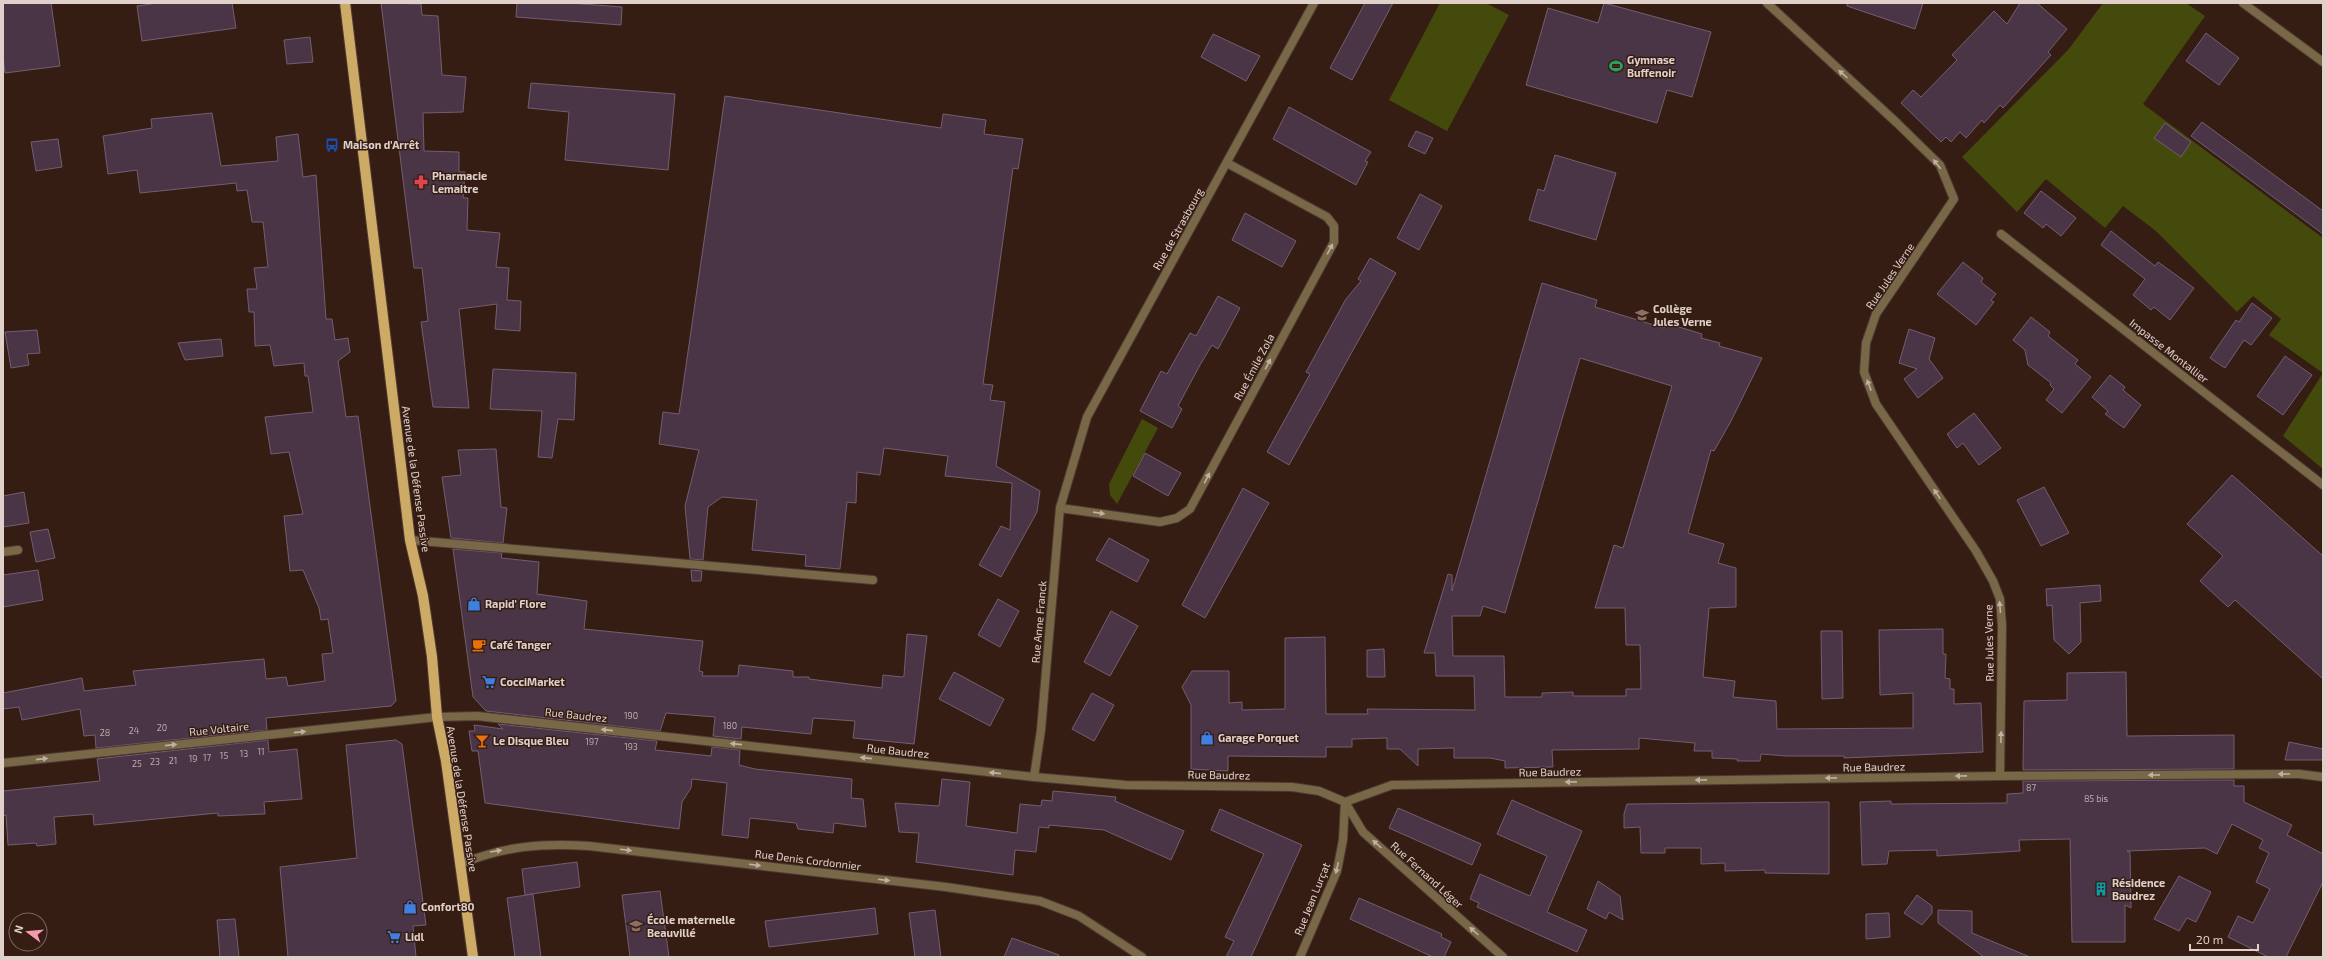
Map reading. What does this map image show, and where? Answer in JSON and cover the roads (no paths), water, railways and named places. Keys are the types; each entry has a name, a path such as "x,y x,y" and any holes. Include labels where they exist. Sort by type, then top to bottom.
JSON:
{"main road":[{"name":"Avenue de la Défense Passive","path":"345,3 410,540 423,596 432,657 437,717 446,761 473,957"}],"street":[{"name":"Rue de Strasbourg","path":"1070,469 1087,417 1314,3"},
{"name":"Rue Jules Verne","path":"1767,3 1897,123 1940,166 1954,198 1876,314 1866,343 1864,372 1876,404 1976,551 1993,581 2000,599 2002,626 2000,776"},
{"path":"2243,3 2323,62"},
{"name":"Rue Émile Zola","path":"1060,508 1160,522 1177,518 1190,509 1334,242 1334,226 1327,216 1227,163"},
{"name":"Impasse Montallier","path":"2001,234 2323,485"},
{"name":"Rue Anne Franck","path":"1034,777 1041,730 1060,508 1070,469"},
{"path":"410,540 873,580"},
{"path":"3,552 18,550"},
{"name":"Rue Baudrez","path":"437,717 490,716 1034,777 1126,785 1292,787 1319,791 1345,802 1392,785 2000,776 2299,774 2323,777"},
{"name":"Rue Voltaire","path":"3,763 437,717"},
{"name":"Rue Jean Lurçat","path":"1300,957 1337,871 1343,840 1345,802"},
{"name":"Rue Fernand Léger","path":"1345,802 1363,832 1503,957"},
{"name":"Rue Denis Cordonnier","path":"460,864 487,853 546,844 588,846 946,887 1040,901 1078,916 1142,957"}],"place":[{"name":"Gymnase Buffenoir","path":"1616,66"},
{"name":"Maison d'Arrêt","path":"332,145"},
{"name":"Pharmacie Lemaitre","path":"421,182"},
{"name":"Collège Jules Verne","path":"1642,315"},
{"name":"Rapid' Flore","path":"474,604"},
{"name":"Café Tanger","path":"479,645"},
{"name":"CocciMarket","path":"489,682"},
{"name":"Garage Porquet","path":"1207,738"},
{"name":"Le Disque Bleu","path":"482,741"},
{"name":"Résidence Baudrez","path":"2101,889"},
{"name":"Confort80","path":"410,907"},
{"name":"École maternelle Beauvillé","path":"636,926"},
{"name":"Lidl","path":"394,937"}]}
